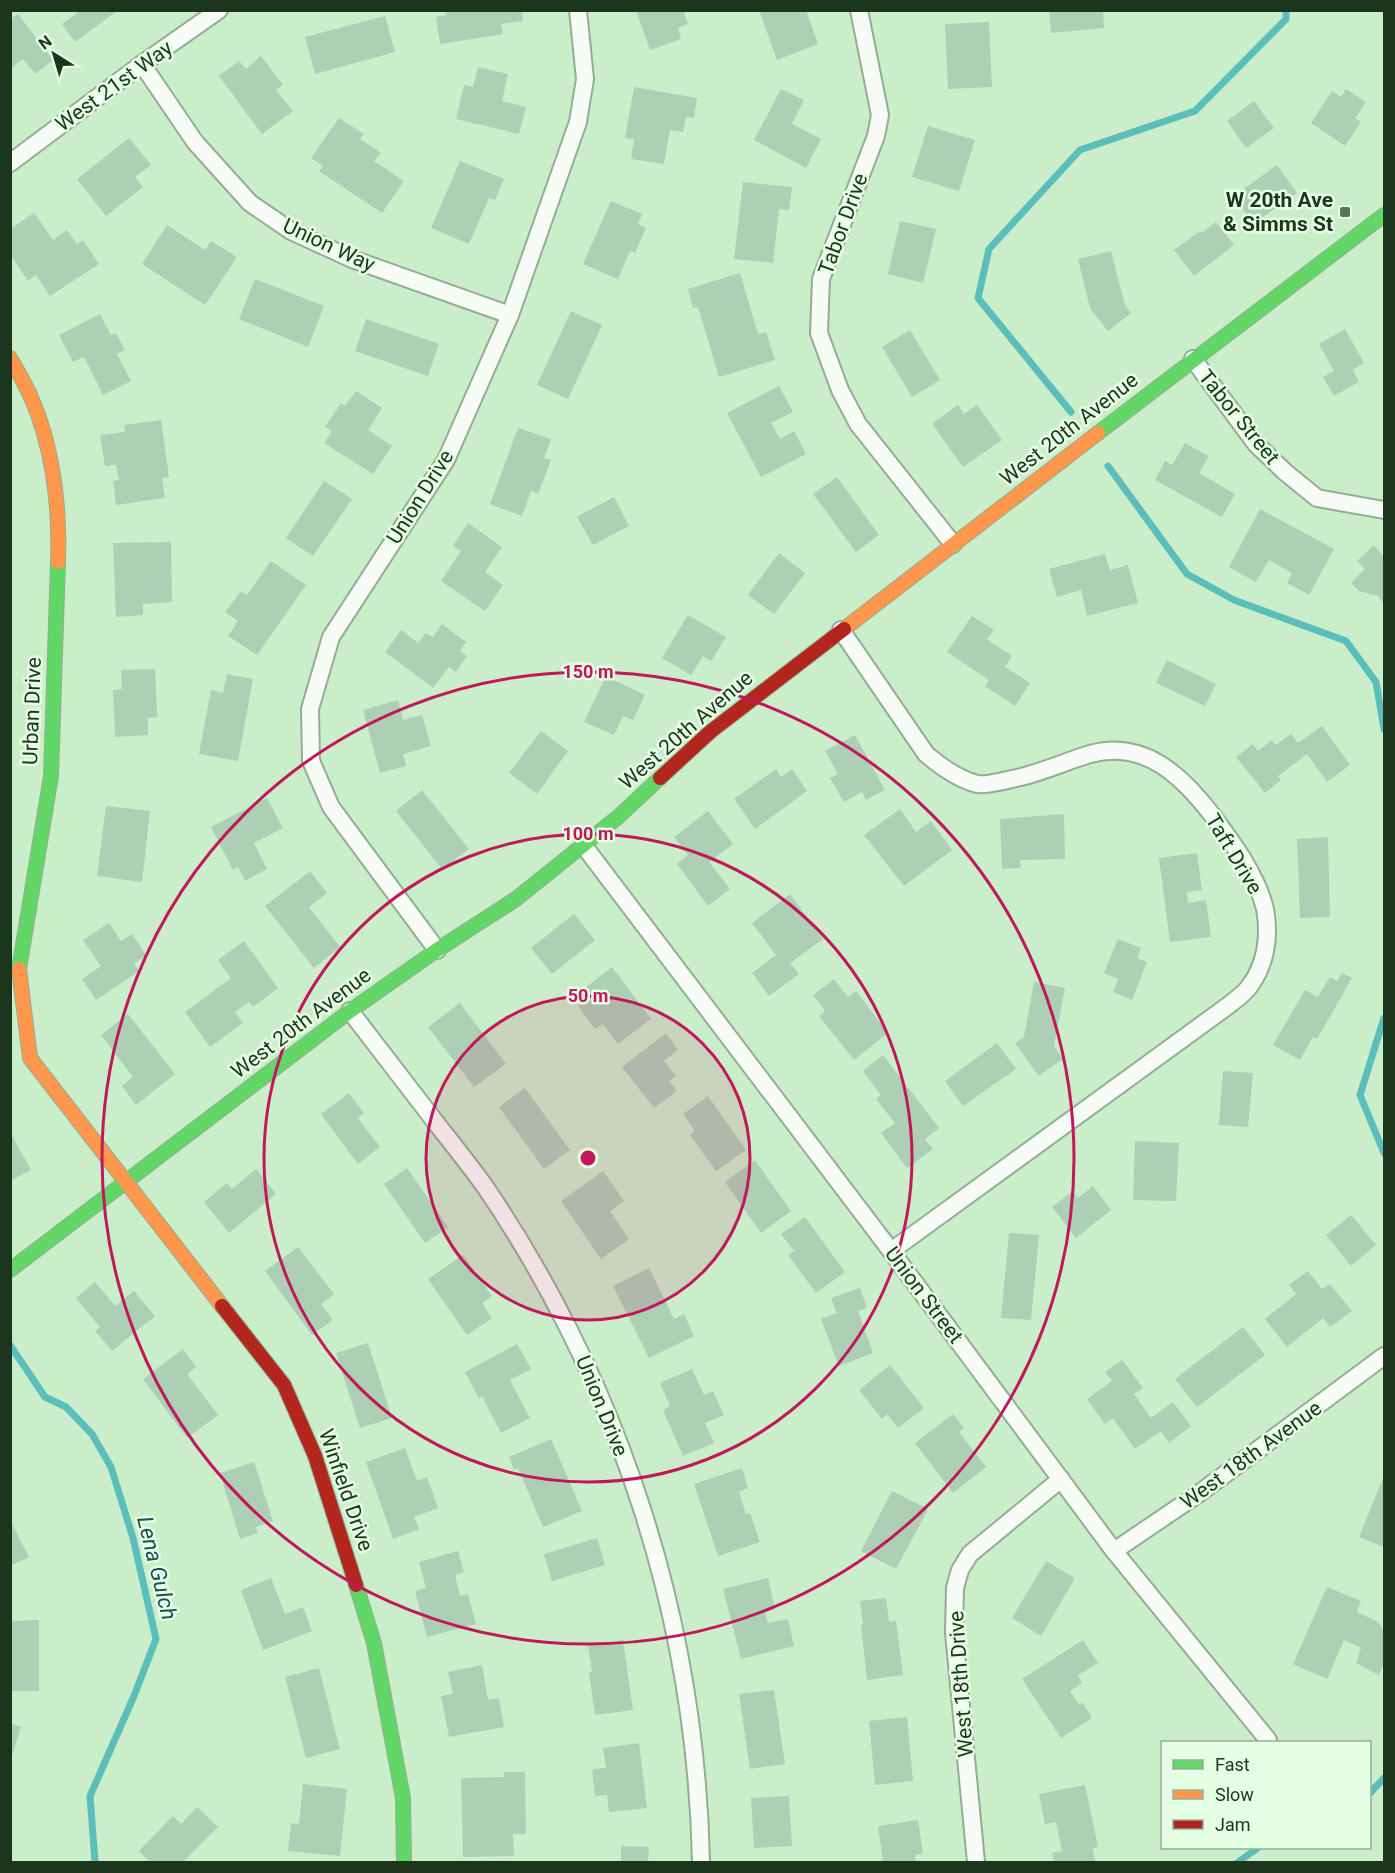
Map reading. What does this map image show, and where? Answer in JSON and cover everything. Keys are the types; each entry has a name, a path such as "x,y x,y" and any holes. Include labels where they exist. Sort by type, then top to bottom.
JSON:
{"street":[{"name":"West 21st Way","path":"10,163 142,64 219,10"},
{"name":"Union Drive","path":"437,950 331,807 311,761 310,709 331,637 446,460 510,315 578,122 585,79 578,10"},
{"name":"Tabor Drive","path":"859,10 880,115 876,136 821,279 819,333 840,390 858,424 953,544"},
{"name":"Union Way","path":"142,64 195,142 250,203 291,231 352,259 510,315"},
{"name":"West 20th Avenue","path":"10,1270 350,1011 437,950 516,899 584,846 710,732 1193,359 1384,215"},
{"name":"Urban Drive","path":"10,358 30,395 45,438 54,488 59,537 51,776 19,971 30,1058 125,1184"},
{"name":"Tabor Street","path":"1193,359 1256,444 1317,498 1384,510"},
{"name":"Taft Drive","path":"841,630 926,754 940,766 978,784 1009,780 1092,754 1118,750 1136,752 1163,766 1203,804 1233,844 1263,903 1269,928 1260,969 1249,987 1229,1005 891,1251"},
{"name":"Union Street","path":"584,846 891,1251 1114,1551 1268,1740"},
{"name":"Union Drive","path":"350,1011 485,1187 554,1301 608,1411 645,1518 674,1621 691,1718 700,1803 701,1863"},
{"name":"Winfield Drive","path":"125,1184 284,1385 315,1456 374,1643 403,1798 404,1863"},
{"name":"West 18th Avenue","path":"1114,1551 1201,1492 1384,1356"},
{"name":"West 18th Drive","path":"976,1863 954,1633 955,1588 960,1570 970,1554 1060,1479"}],"building":[{"path":"75,10 118,10 75,42 62,24 77,13"},
{"path":"445,10 522,10 523,21 501,24 503,34 440,44 436,17 446,15"},
{"path":"636,10 683,10 688,24 678,28 681,39 650,50"},
{"path":"759,10 806,10 818,44 777,60"},
{"path":"1049,10 1103,10 1104,28 1051,33"},
{"path":"18,14 53,60 35,74 23,59 10,69 10,19"},
{"path":"385,16 395,52 315,74 305,37"},
{"path":"989,22 992,87 948,89 945,24"},
{"path":"261,56 283,85 276,90 293,111 262,134 219,76 239,61 246,69"},
{"path":"478,67 508,74 502,101 526,107 519,134 456,119 464,85 473,87"},
{"path":"634,87 697,98 694,118 686,117 683,132 670,130 664,164 631,159 634,139 625,138"},
{"path":"781,89 804,100 792,124 821,139 806,168 754,140"},
{"path":"1346,89 1366,102 1355,118 1361,122 1345,146 1311,123 1332,91 1341,97"},
{"path":"1254,101 1274,128 1246,148 1227,121"},
{"path":"339,118 364,134 360,139 381,153 374,161 404,181 382,213 319,171 323,166 311,158"},
{"path":"928,126 975,140 959,191 912,177"},
{"path":"129,138 151,165 135,177 143,187 106,216 77,179"},
{"path":"460,161 504,179 495,200 489,198 469,244 431,228"},
{"path":"1277,165 1297,193 1253,224 1234,196"},
{"path":"743,182 792,187 789,210 779,209 773,263 734,259"},
{"path":"611,201 642,214 638,224 646,228 635,253 630,251 618,279 583,264"},
{"path":"34,213 53,240 67,230 77,244 83,240 99,264 50,296 36,275 28,281 10,254 10,229"},
{"path":"900,221 936,229 923,283 888,274"},
{"path":"1216,222 1234,245 1194,276 1174,250"},
{"path":"167,225 205,250 211,241 237,257 205,305 142,264"},
{"path":"1111,251 1125,305 1131,313 1108,331 1090,308 1078,259"},
{"path":"740,273 758,334 766,332 775,360 719,377 698,307 693,308 688,289"},
{"path":"255,279 324,306 308,347 239,319"},
{"path":"571,311 602,325 568,399 537,385"},
{"path":"100,314 111,335 116,333 125,350 117,354 131,381 103,395 84,357 73,362 59,335"},
{"path":"366,319 439,344 428,376 355,351"},
{"path":"1345,329 1364,363 1353,370 1359,382 1334,396 1323,377 1334,371 1319,344"},
{"path":"910,330 940,380 912,397 882,347"},
{"path":"779,386 793,412 771,423 780,439 794,431 806,454 761,477 727,413"},
{"path":"356,391 382,408 368,430 392,446 373,474 324,443 332,431 325,427 341,403 345,406"},
{"path":"958,405 964,414 977,405 1002,440 963,467 932,424"},
{"path":"161,420 169,477 162,478 165,498 116,505 113,481 119,480 116,465 105,466 100,435 125,432 124,425"},
{"path":"518,428 551,439 544,458 551,460 538,494 531,491 522,516 490,504"},
{"path":"1185,443 1209,456 1199,473 1235,494 1222,517 1155,480 1165,461 1172,465"},
{"path":"837,477 879,535 856,552 813,494"},
{"path":"324,481 352,499 313,556 286,538"},
{"path":"614,497 629,526 593,545 577,517"},
{"path":"1260,509 1334,549 1309,595 1287,583 1292,573 1269,560 1256,582 1229,567"},
{"path":"468,523 502,547 485,572 503,585 485,611 441,581 461,551 453,546"},
{"path":"171,542 172,602 143,604 143,615 116,617 113,543"},
{"path":"1374,545 1384,557 1384,604 1378,596 1359,591 1351,583 1365,569 1357,561"},
{"path":"779,553 805,573 774,614 748,595"},
{"path":"1105,554 1110,570 1128,565 1138,603 1087,616 1081,590 1057,597 1049,569"},
{"path":"271,561 306,585 257,655 228,636 238,621 225,612 241,591 247,595"},
{"path":"688,615 726,637 711,661 703,656 691,675 662,658"},
{"path":"972,616 994,630 987,639 1012,656 1005,667 1030,683 1015,706 985,686 989,680 947,652"},
{"path":"442,624 466,642 460,651 467,656 456,672 449,667 433,688 385,652 401,630 418,643 426,633 433,637"},
{"path":"1167,660 1216,684 1205,706 1156,683"},
{"path":"155,669 157,717 148,718 148,735 115,737 113,690 122,689 121,670"},
{"path":"227,674 253,679 238,761 199,754 211,690 223,693"},
{"path":"606,676 645,695 633,720 623,716 614,735 584,722"},
{"path":"398,700 403,720 422,715 431,746 403,754 406,766 380,773 363,710"},
{"path":"1322,726 1350,765 1327,782 1307,754 1278,776 1281,780 1265,793 1236,757 1253,744 1258,751 1272,740 1276,745 1291,734 1298,743"},
{"path":"541,731 568,751 537,794 509,773"},
{"path":"855,735 885,790 866,800 862,792 844,802 830,778 838,774 825,751"},
{"path":"776,769 781,777 792,769 807,791 755,829 734,799"},
{"path":"422,790 469,849 442,869 396,811"},
{"path":"267,798 283,828 254,843 267,869 245,881 238,867 233,870 211,827"},
{"path":"106,806 150,811 142,882 97,876"},
{"path":"900,809 916,832 931,821 952,850 904,886 864,835"},
{"path":"708,811 733,844 709,862 730,889 708,906 677,864 688,855 674,837"},
{"path":"1064,814 1065,859 1020,860 1021,868 1002,869 1000,819"},
{"path":"1328,837 1330,917 1300,918 1297,839"},
{"path":"1197,853 1202,890 1187,892 1188,903 1206,900 1211,937 1170,942 1159,858"},
{"path":"310,871 327,893 309,907 340,947 314,968 265,906"},
{"path":"790,894 823,939 790,963 799,974 769,996 752,973 776,955 752,923"},
{"path":"574,914 595,940 552,974 531,948"},
{"path":"109,923 121,941 132,934 146,955 134,964 139,971 96,1000 82,979 101,966 83,940"},
{"path":"1118,939 1141,948 1137,958 1147,962 1132,1000 1113,992 1118,979 1104,973"},
{"path":"244,941 278,988 253,1007 249,1002 235,1012 243,1023 210,1047 185,1012 231,978 218,960"},
{"path":"612,967 651,1019 618,1044 603,1024 595,1029 578,1006 591,996 585,988"},
{"path":"1342,973 1352,978 1317,1039 1313,1037 1300,1060 1273,1045 1305,990 1318,997 1330,977 1337,981"},
{"path":"834,979 848,997 856,991 888,1033 854,1060 819,1016 825,1011 813,995"},
{"path":"1034,982 1065,988 1054,1046 1063,1059 1039,1076 1015,1043 1024,1037"},
{"path":"460,1003 506,1064 474,1087 428,1027"},
{"path":"128,1014 175,1074 136,1105 122,1086 133,1077 101,1035"},
{"path":"666,1033 678,1050 664,1061 676,1076 669,1081 677,1091 654,1108 622,1067"},
{"path":"997,1043 1016,1069 963,1106 945,1081"},
{"path":"883,1055 939,1128 925,1139 933,1149 907,1168 881,1133 895,1123 876,1099 881,1095 863,1071"},
{"path":"1223,1071 1253,1073 1248,1127 1219,1125"},
{"path":"525,1088 570,1150 544,1169 499,1107"},
{"path":"349,1093 364,1113 358,1118 380,1147 358,1164 321,1114"},
{"path":"708,1096 746,1150 716,1171 690,1135 695,1131 683,1114"},
{"path":"10,1132 31,1170 10,1181"},
{"path":"1135,1141 1179,1143 1176,1201 1133,1200"},
{"path":"755,1160 791,1211 761,1233 725,1182"},
{"path":"407,1168 448,1227 425,1243 384,1184"},
{"path":"256,1169 276,1194 229,1233 204,1202 227,1183 232,1189"},
{"path":"603,1171 624,1201 610,1211 629,1239 601,1259 561,1201"},
{"path":"1093,1186 1111,1210 1076,1238 1052,1207 1073,1191 1078,1198"},
{"path":"1351,1215 1376,1245 1351,1266 1326,1235"},
{"path":"805,1217 845,1272 816,1293 788,1255 794,1251 781,1234"},
{"path":"1009,1233 1039,1235 1031,1320 1001,1318"},
{"path":"298,1247 334,1294 321,1304 333,1320 312,1335 265,1271"},
{"path":"463,1255 492,1296 482,1303 492,1318 467,1335 428,1279"},
{"path":"649,1268 674,1319 684,1314 694,1336 649,1358 613,1286"},
{"path":"1308,1271 1322,1289 1330,1284 1352,1311 1330,1327 1323,1318 1287,1347 1265,1319 1296,1294 1289,1285"},
{"path":"95,1282 115,1306 134,1291 155,1316 112,1351 95,1331 100,1327 76,1298"},
{"path":"860,1288 867,1308 858,1311 873,1353 839,1366 821,1319 837,1313 831,1298"},
{"path":"1243,1327 1265,1355 1197,1407 1175,1379"},
{"path":"368,1343 392,1418 360,1428 336,1353"},
{"path":"517,1344 531,1369 510,1380 530,1418 501,1433 482,1396 479,1399 465,1372"},
{"path":"183,1349 196,1367 187,1374 218,1415 187,1438 143,1379"},
{"path":"1122,1360 1143,1388 1134,1394 1151,1418 1173,1402 1191,1426 1169,1443 1161,1431 1135,1449 1113,1418 1105,1424 1087,1399 1112,1381 1105,1372"},
{"path":"890,1365 924,1408 898,1428 887,1414 882,1419 859,1390"},
{"path":"692,1369 704,1395 713,1391 724,1415 705,1423 714,1443 683,1456 663,1410 670,1406 660,1383"},
{"path":"953,1414 964,1428 959,1432 986,1467 953,1493 915,1443"},
{"path":"551,1439 582,1511 543,1527 518,1468 514,1470 509,1457"},
{"path":"405,1448 417,1481 427,1477 438,1508 414,1517 419,1529 393,1539 366,1462"},
{"path":"254,1462 273,1521 256,1527 258,1533 240,1539 220,1473"},
{"path":"742,1468 748,1488 739,1492 746,1514 750,1513 760,1542 718,1556 694,1484"},
{"path":"1384,1476 1384,1547 1359,1537"},
{"path":"892,1491 928,1509 896,1569 861,1551"},
{"path":"10,1520 29,1557 10,1566"},
{"path":"597,1538 605,1565 552,1581 544,1554"},
{"path":"458,1551 464,1572 455,1575 460,1596 468,1594 476,1624 427,1637 415,1591 426,1588 419,1562"},
{"path":"1046,1561 1075,1578 1041,1636 1012,1618"},
{"path":"271,1578 285,1614 303,1607 312,1631 263,1650 241,1590"},
{"path":"768,1578 775,1609 765,1612 768,1623 788,1619 794,1646 741,1659 723,1589"},
{"path":"1327,1587 1361,1601 1357,1612 1378,1622 1384,1631 1384,1663 1379,1675 1356,1663 1361,1648 1344,1640 1327,1679 1293,1664"},
{"path":"886,1598 889,1622 896,1621 903,1675 867,1680 860,1601"},
{"path":"39,1620 39,1691 10,1691 10,1621"},
{"path":"623,1640 633,1710 595,1715 588,1645"},
{"path":"1083,1640 1098,1663 1078,1675 1082,1683 1070,1691 1079,1705 1082,1702 1092,1718 1061,1738 1022,1679"},
{"path":"482,1665 488,1700 499,1698 504,1727 449,1737 441,1696 453,1694 448,1672"},
{"path":"319,1668 340,1749 306,1758 285,1677"},
{"path":"774,1690 785,1764 750,1769 739,1694"},
{"path":"907,1717 913,1781 875,1785 869,1721"},
{"path":"10,1723 21,1727 11,1759 10,1759"},
{"path":"639,1743 647,1808 609,1812 607,1795 595,1796 592,1769 606,1768 603,1748"},
{"path":"504,1772 525,1772 526,1834 513,1834 514,1856 463,1857 461,1778 504,1777"},
{"path":"303,1784 347,1789 340,1856 288,1851 291,1823 299,1824"},
{"path":"1085,1785 1098,1847 1093,1848 1095,1862 1054,1862 1052,1853 1062,1851 1056,1822 1045,1824 1039,1794"},
{"path":"789,1796 792,1846 754,1848 751,1798"},
{"path":"197,1807 218,1827 183,1862 150,1862 139,1851 173,1816 181,1824"},
{"path":"918,1820 923,1854 915,1855 916,1862 883,1862 878,1826"},
{"path":"621,1846 649,1847 648,1862 621,1862"}],"waterway":[{"path":"1071,412 978,298 989,249 1080,150 1195,111 1286,19 1286,10"},
{"path":"1108,466 1187,574 1234,600 1346,641 1376,682 1384,729"},
{"path":"1384,1018 1360,1095 1384,1153"},
{"name":"Lena Gulch","path":"10,1345 45,1397 66,1407 92,1434 111,1467 133,1538 156,1639 134,1696 90,1796 95,1862"},
{"path":"1371,1792 1384,1778"},
{"path":"1238,1862 1257,1849"}],"traffic: fast":[{"path":"1098,433 1384,215"},
{"path":"19,969 51,776 58,562"},
{"path":"10,1270 350,1011 437,950 516,899 618,817 660,778"},
{"path":"356,1585 374,1643 403,1798 404,1862"}],"traffic: slow":[{"path":"10,358 38,414 49,455 58,520 58,562"},
{"path":"844,629 1098,433"},
{"path":"19,969 30,1058 222,1306"}],"traffic: jam":[{"path":"660,778 710,732 844,629"},
{"path":"222,1306 284,1385 315,1456 356,1585"}],"place":[{"name":"W 20th Ave & Simms St","path":"1345,212"}]}
